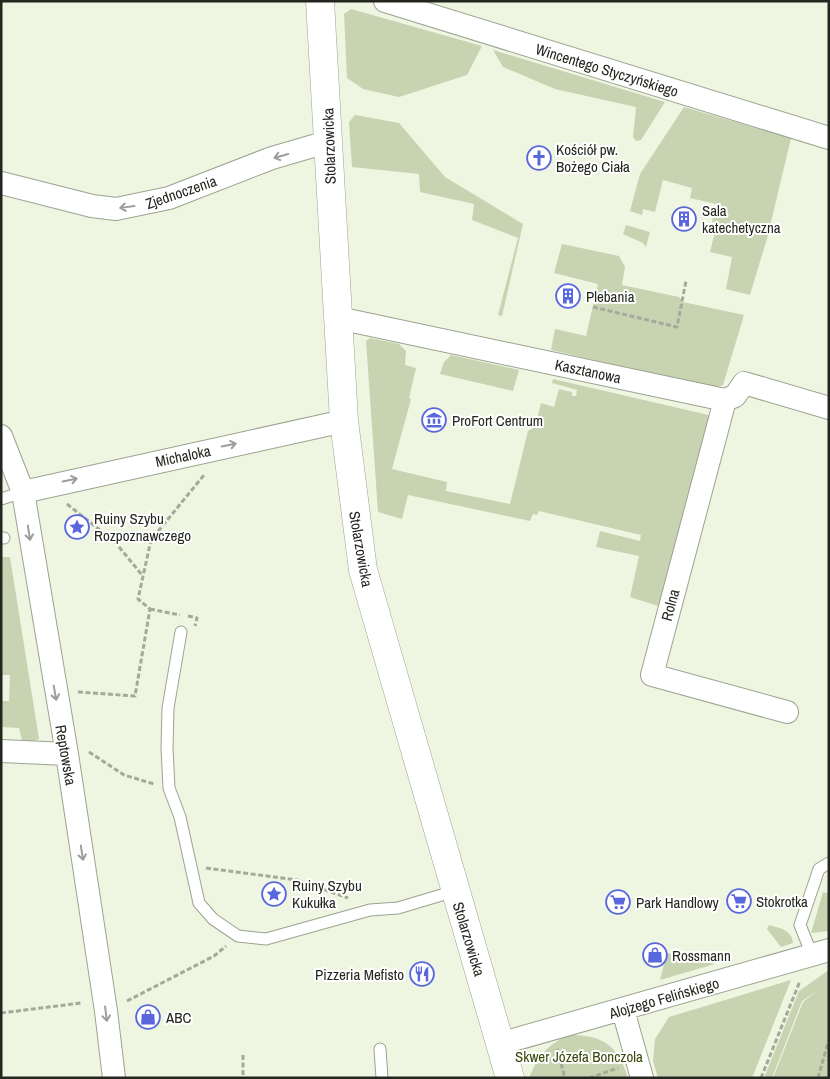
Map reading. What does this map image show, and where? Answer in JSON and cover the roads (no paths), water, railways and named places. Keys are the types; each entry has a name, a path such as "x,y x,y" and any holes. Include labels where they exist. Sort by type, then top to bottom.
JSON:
{"street":[{"name":"Stolarzowicka","path":"320,1 344,421 363,570 510,1078"},
{"name":"Wincentego Styczyńskiego","path":"385,1 829,138"},
{"name":"Zjednoczenia","path":"1,183 92,206 116,209 169,198 272,158 327,142"},
{"name":"Kasztanowa","path":"338,318 724,400"},
{"path":"724,400 736,396 744,382 829,408"},
{"name":"Rolna","path":"724,400 652,675 787,712"},
{"name":"Michaloka","path":"23,492 344,421"},
{"name":"Reptowska","path":"1,436 23,492 54,691 67,754 106,1011 114,1078"},
{"path":"1,751 67,754"},
{"name":"Alojzego Felińskiego","path":"499,1044 624,1010 820,952"},
{"path":"624,1010 634,1072"}],"lane":[{"path":"1,499 23,492"},
{"path":"181,632 168,708 169,788 180,817 199,903 213,919 238,936 266,939 370,910 398,908 455,891"},
{"path":"820,952 800,925 818,868 829,863"},
{"path":"380,1049 382,1078"}],"place":[{"name":"Kościół pw. Bożego Ciała","path":"539,158"},
{"name":"Sala katechetyczna","path":"684,219"},
{"name":"Plebania","path":"568,296"},
{"name":"ProFort Centrum","path":"434,420"},
{"name":"Ruiny Szybu Rozpoznawczego","path":"77,527"},
{"name":"Ruiny Szybu Kukułka","path":"274,894"},
{"name":"Stokrotka","path":"739,901"},
{"name":"Park Handlowy","path":"618,902"},
{"name":"Rossmann","path":"655,955"},
{"name":"Pizzeria Mefisto","path":"422,974"},
{"name":"ABC","path":"148,1017"}],"park label":[{"name":"Skwer Józefa Bonczola","path":"579,1056"}]}
